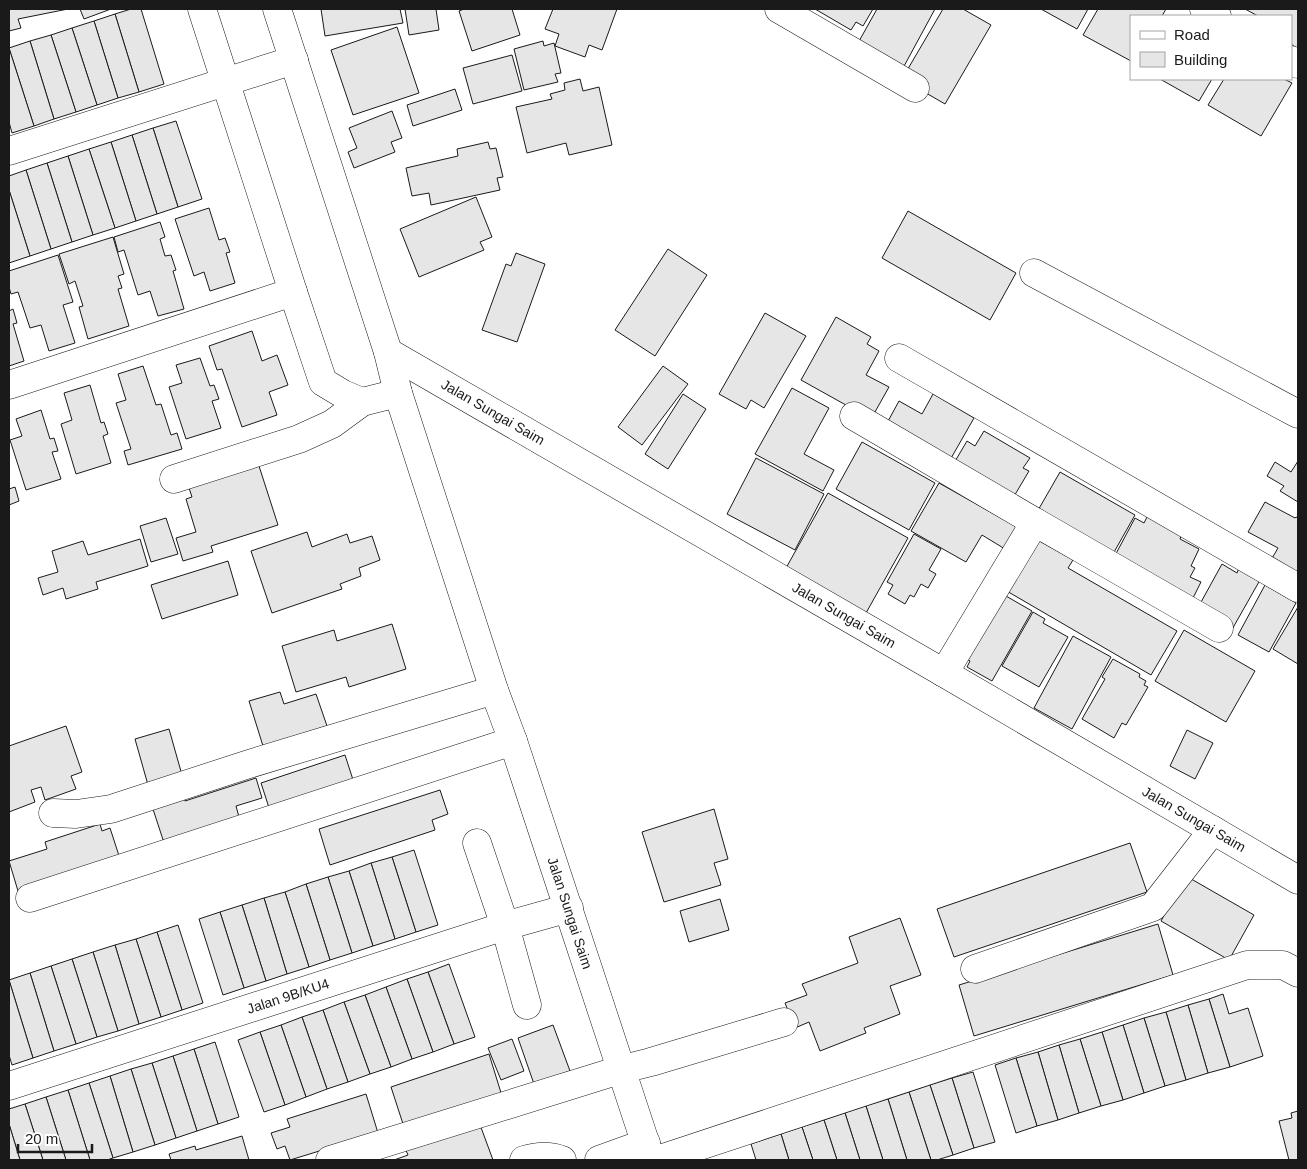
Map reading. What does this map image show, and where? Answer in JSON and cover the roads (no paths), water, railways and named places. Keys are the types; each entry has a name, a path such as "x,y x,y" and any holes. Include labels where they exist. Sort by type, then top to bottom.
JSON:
{"street":[{"path":"202,9 323,382 343,394 362,402"},
{"name":"Jalan Sungai Saim","path":"278,9 388,352 398,394 494,690 513,741 652,1154"},
{"path":"780,9 915,88"},
{"path":"9,151 294,60"},
{"path":"1034,273 1298,414"},
{"path":"9,385 293,292"},
{"name":"Jalan Sungai Saim","path":"388,352 944,672 1298,880"},
{"path":"899,358 1298,588"},
{"path":"174,478 299,439 332,424 362,402 398,394"},
{"path":"854,416 1219,628"},
{"path":"944,672 1035,522"},
{"path":"53,813 76,814 111,809 248,764 494,690"},
{"path":"30,898 513,741"},
{"path":"975,969 1153,907 1213,830"},
{"path":"477,843 505,926 527,1005"},
{"name":"Jalan 9B/KU4","path":"9,1086 505,926 568,908"},
{"path":"600,1160 652,1154 1247,965 1283,965 1298,973"},
{"path":"330,1160 622,1069 784,1022"},
{"path":"524,1160 551,1156 562,1160"}]}
